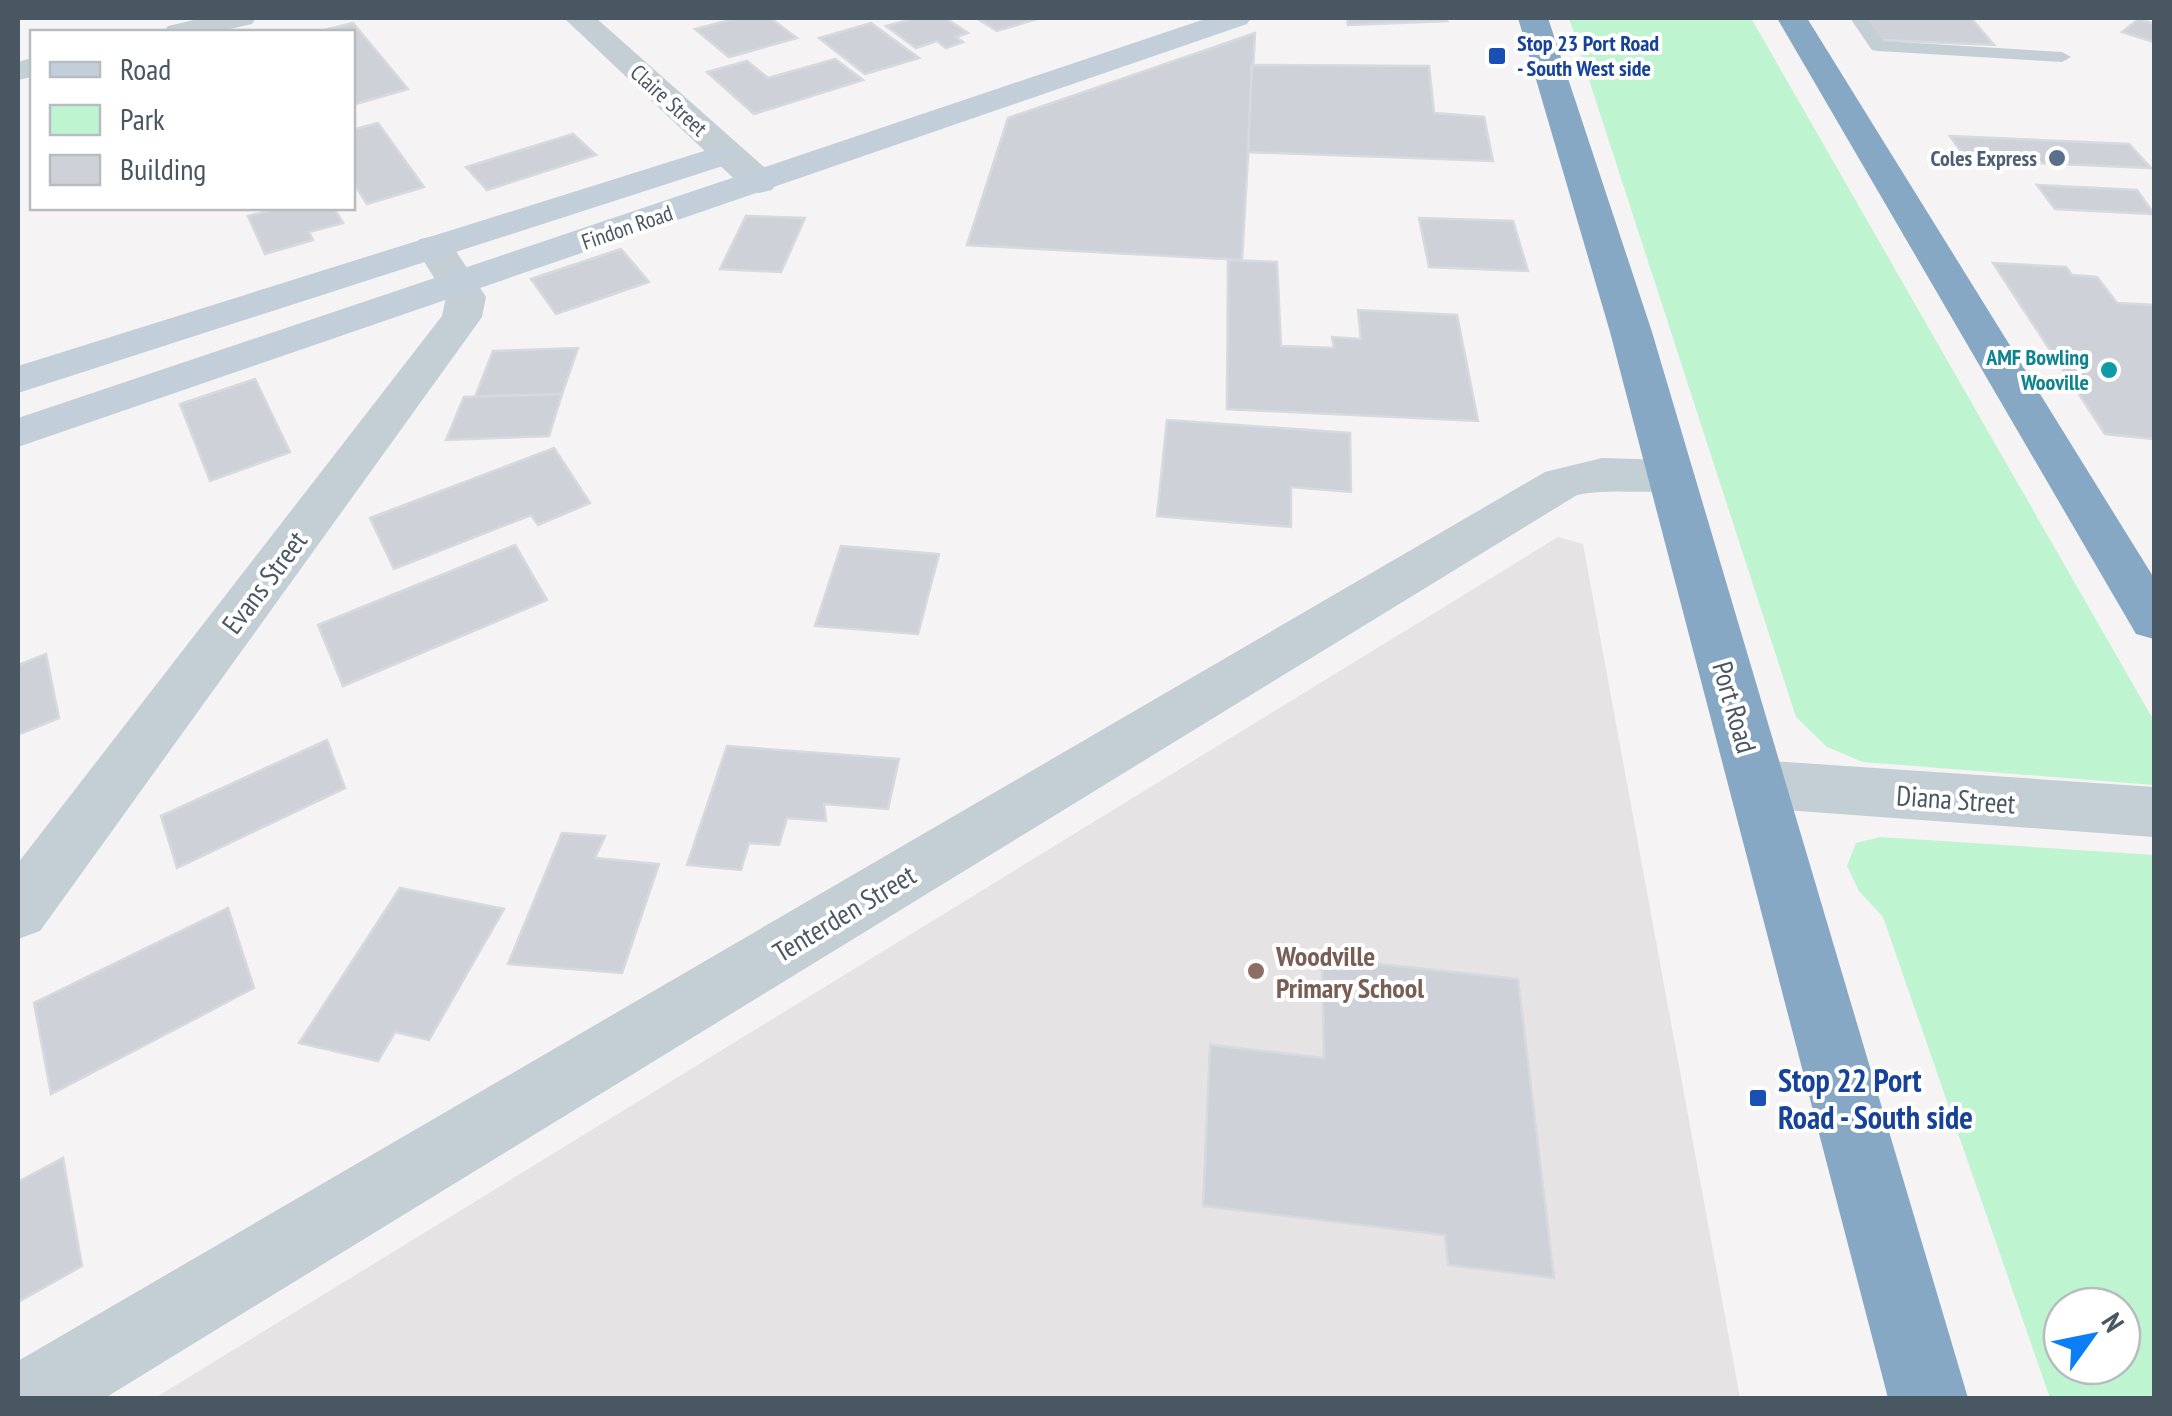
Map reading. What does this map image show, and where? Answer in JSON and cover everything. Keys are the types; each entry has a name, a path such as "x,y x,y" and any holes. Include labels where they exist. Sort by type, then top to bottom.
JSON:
{"highway":[{"name":"Port Road","path":"1533,18 1672,476 1928,1398"},
{"path":"1792,18 2154,620"}],"main road":[{"path":"964,78 1148,18"},
{"name":"Findon Road","path":"18,380 759,182 1236,18"},
{"name":"Findon Road","path":"18,433 765,142"}],"street":[{"path":"188,30 241,18"},
{"name":"Claire Street","path":"579,18 759,182"},
{"name":"Evans Street","path":"18,911 462,316 467,304 446,266"},
{"name":"Tenterden Street","path":"32,1398 1562,484 1602,474 1672,476"},
{"name":"Diana Street","path":"1758,784 2154,812"}],"lane":[{"path":"1858,18 1878,46 2062,57"}],"shaded area":[{"name":"Woodville Primary School","path":"1558,537 1583,544 1740,1398 155,1398"}],"green space":[{"path":"1569,18 1751,18 2154,721 2154,785 1863,762 1827,747 1796,717"},
{"path":"1880,837 2154,855 2154,1398 2050,1398 2046,1386 2142,1386 2142,1286 2042,1286 2042,1375 1883,917 1859,891 1847,866 1856,843"}],"building":[{"path":"737,18 770,18 797,38 729,57 695,29"},
{"path":"916,18 945,18 968,33 956,37 963,42 946,48 937,41 916,48 886,26"},
{"path":"976,18 1040,18 997,31"},
{"path":"1347,18 1445,18 1447,21 1348,25"},
{"path":"1862,18 1971,18 1994,45 1879,40"},
{"path":"2139,19 2154,24 2154,42 2122,32"},
{"path":"353,23 408,89 355,104 355,30 324,30"},
{"path":"871,23 919,58 865,74 819,38"},
{"path":"1255,33 1242,260 967,245 1008,118"},
{"path":"835,59 863,80 754,114 707,72 747,61 768,78"},
{"path":"1252,65 1429,66 1434,113 1484,117 1493,161 1248,152"},
{"path":"378,123 424,187 367,204 355,186 355,129"},
{"path":"573,134 596,155 487,190 466,167"},
{"path":"1950,136 2129,144 2151,168 1967,160"},
{"path":"2037,185 2137,190 2154,214 2055,209"},
{"path":"272,210 335,210 343,223 309,232 313,240 265,254 248,216"},
{"path":"746,216 805,218 781,272 720,269"},
{"path":"1419,218 1513,221 1528,271 1429,267"},
{"path":"621,249 649,282 556,314 531,279"},
{"path":"1228,260 1277,262 1281,346 1334,348 1332,337 1361,339 1358,310 1457,315 1478,421 1227,409"},
{"name":"AMF Bowling Wooville","path":"1993,263 2066,267 2072,275 2097,277 2117,303 2154,305 2154,439 2105,434"},
{"path":"578,348 562,394 475,397 493,351"},
{"path":"255,379 290,452 210,481 180,404"},
{"path":"562,394 549,436 446,440 464,397"},
{"path":"1167,420 1350,433 1351,492 1291,487 1291,527 1157,516"},
{"path":"554,448 590,503 538,525 531,515 394,569 370,518"},
{"path":"515,545 547,600 343,686 318,625"},
{"path":"841,546 939,554 918,634 815,626"},
{"path":"46,654 59,718 18,735 18,665"},
{"path":"327,740 345,788 177,868 161,816"},
{"path":"727,746 899,759 888,809 824,804 826,821 787,818 779,845 749,843 741,870 687,865"},
{"path":"562,833 605,836 595,858 659,864 622,973 508,964"},
{"path":"400,888 504,909 429,1040 395,1032 378,1061 299,1043"},
{"path":"228,908 254,988 51,1094 34,1003"},
{"path":"1322,958 1518,979 1554,1278 1448,1265 1445,1235 1203,1206 1210,1045 1324,1058"},
{"path":"63,1158 82,1266 18,1302 18,1182"}],"place":[{"name":"Stop 23 Port Road - South West side","path":"1497,56"},
{"name":"Coles Express","path":"2057,158"},
{"name":"AMF Bowling Wooville","path":"2109,370"},
{"name":"Woodville Primary School","path":"1256,971"},
{"name":"Stop 22 Port Road - South side","path":"1758,1098"}]}
